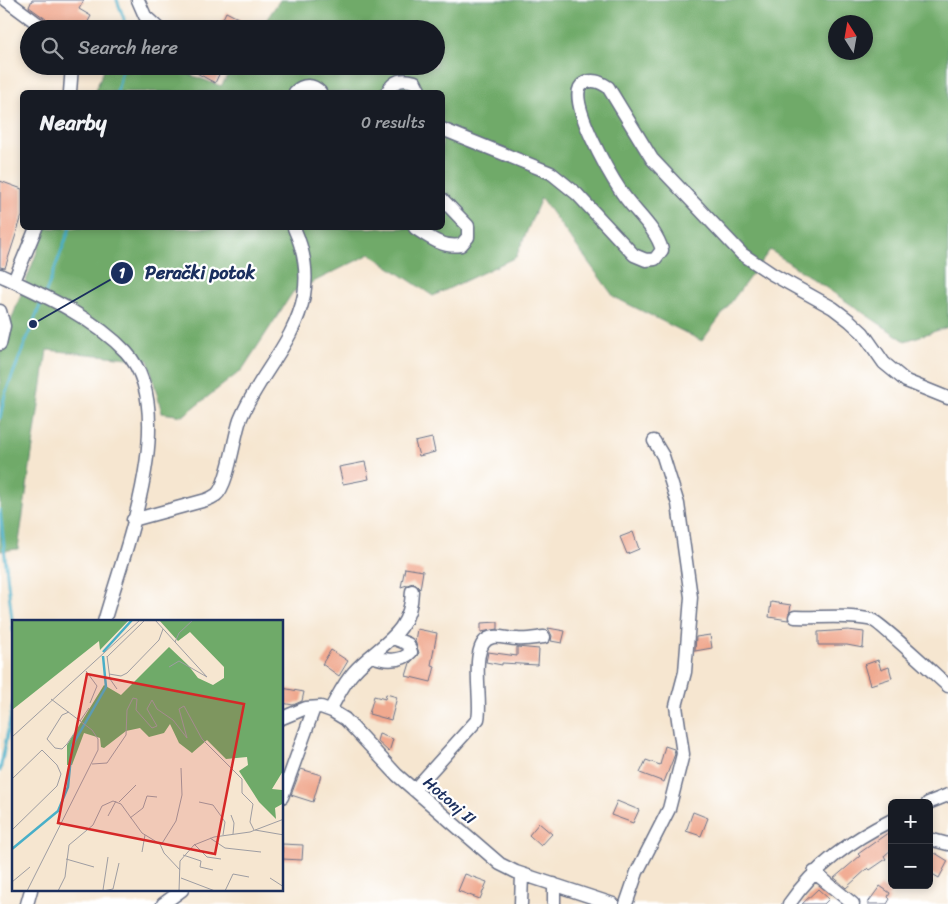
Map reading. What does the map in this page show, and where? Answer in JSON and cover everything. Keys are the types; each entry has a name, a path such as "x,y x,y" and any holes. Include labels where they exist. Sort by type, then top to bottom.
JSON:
{"street":[{"path":"6,0 33,20"},
{"path":"138,0 145,16 149,20"},
{"path":"70,90 71,75"},
{"path":"388,90 394,82 405,79 415,82 419,90"},
{"path":"445,129 551,173 577,194 634,254 646,260 654,258 662,250 659,239 621,192 577,103 577,93 580,86 588,81 600,81 608,87 652,159 742,254 772,274 814,296 850,321 863,333 884,363 906,381 948,398"},
{"path":"298,90 304,86 313,86 318,90"},
{"path":"418,230 437,242 451,247 461,246 468,237 468,226 445,202"},
{"path":"17,283 35,230"},
{"path":"133,520 206,500 216,495 223,486 236,432 246,404 280,354 299,315 305,280 302,250 295,230"},
{"path":"0,276 17,283 92,324 126,352 138,369 147,391 150,432 145,477 105,620"},
{"path":"0,311 4,326 0,344"},
{"path":"626,904 637,872 669,809 683,754 676,706 685,672 690,597 678,504 668,469 654,441"},
{"path":"330,710 352,674 393,638 408,615 412,591"},
{"path":"794,617 861,619 878,622 903,648 948,686"},
{"path":"414,790 478,719 480,710 478,661 479,649 484,641 491,637 529,640 544,637"},
{"path":"372,656 391,660 407,656 411,652 408,644 393,638"},
{"name":"Hotonj II","path":"284,717 306,708 330,710 345,719 397,775 500,864 522,874 613,904"},
{"path":"284,790 314,708"},
{"path":"933,801 948,795"},
{"path":"789,904 814,872 855,840 888,822"},
{"path":"933,840 948,844"},
{"path":"814,872 853,904"},
{"path":"521,904 522,874"},
{"path":"554,884 554,904"},
{"path":"163,904 179,892"}],"green space":[{"path":"280,0 948,0 948,327 905,341 770,250 702,341 614,297 541,198 516,257 433,296 370,254 293,292 242,370 183,416 162,413 148,360 47,350 18,549 0,551 0,350 45,230 445,230 445,90 96,90 102,75 191,75 221,86 228,75 445,75 445,20 266,20"}],"building":[{"path":"32,0 84,0 79,9 91,16 89,20 47,20 29,7"},
{"path":"226,12 242,20 222,20"},
{"path":"200,75 219,75 215,83"},
{"path":"0,181 20,188 20,222 5,268 0,267"},
{"path":"432,438 435,452 419,456 415,442"},
{"path":"365,462 369,479 343,484 339,467"},
{"path":"633,532 639,549 627,554 620,537"},
{"path":"405,568 423,571 420,589 413,583 401,587"},
{"path":"771,602 791,605 788,620 769,617"},
{"path":"498,622 498,629 481,632 481,623"},
{"path":"548,628 565,631 562,643 551,641 552,636"},
{"path":"417,629 437,633 431,665 435,666 431,682 406,676 410,663 419,653 415,641"},
{"path":"848,630 864,632 863,648 847,645 818,645 818,632"},
{"path":"710,635 712,648 695,651 696,637"},
{"path":"517,647 539,649 538,665 502,663 502,665 486,662 488,652 517,656"},
{"path":"331,650 348,661 339,676 322,664"},
{"path":"878,660 881,670 889,667 892,678 870,685 864,665"},
{"path":"284,688 304,692 302,701 293,705 284,703"},
{"path":"386,694 397,697 391,720 369,714 374,696 385,699"},
{"path":"379,734 393,739 389,752 377,741"},
{"path":"665,746 674,749 675,754 664,782 640,773 646,760 660,765"},
{"path":"301,769 321,775 313,802 291,795"},
{"path":"617,801 639,810 633,823 611,815"},
{"path":"693,812 708,818 701,836 686,831"},
{"path":"539,823 552,834 541,846 529,835"},
{"path":"888,833 888,852 884,856 886,859 870,870 868,868 846,888 834,878 860,856 858,854"},
{"path":"284,844 303,845 302,860 284,859"},
{"path":"935,853 948,861 939,878 933,874 933,856"},
{"path":"465,874 487,882 480,899 458,891"},
{"path":"880,886 890,893 888,897 890,899 887,904 867,904"},
{"path":"818,889 829,899 824,904 802,904"}],"waterway":[{"path":"117,0 124,20"},
{"path":"117,90 121,75"},
{"path":"46,292 69,230"},
{"path":"0,418 5,394 43,298"},
{"path":"0,510 12,620"},
{"path":"0,771 12,709"}],"place":[{"name":"Perački potok","path":"33,324"}]}
